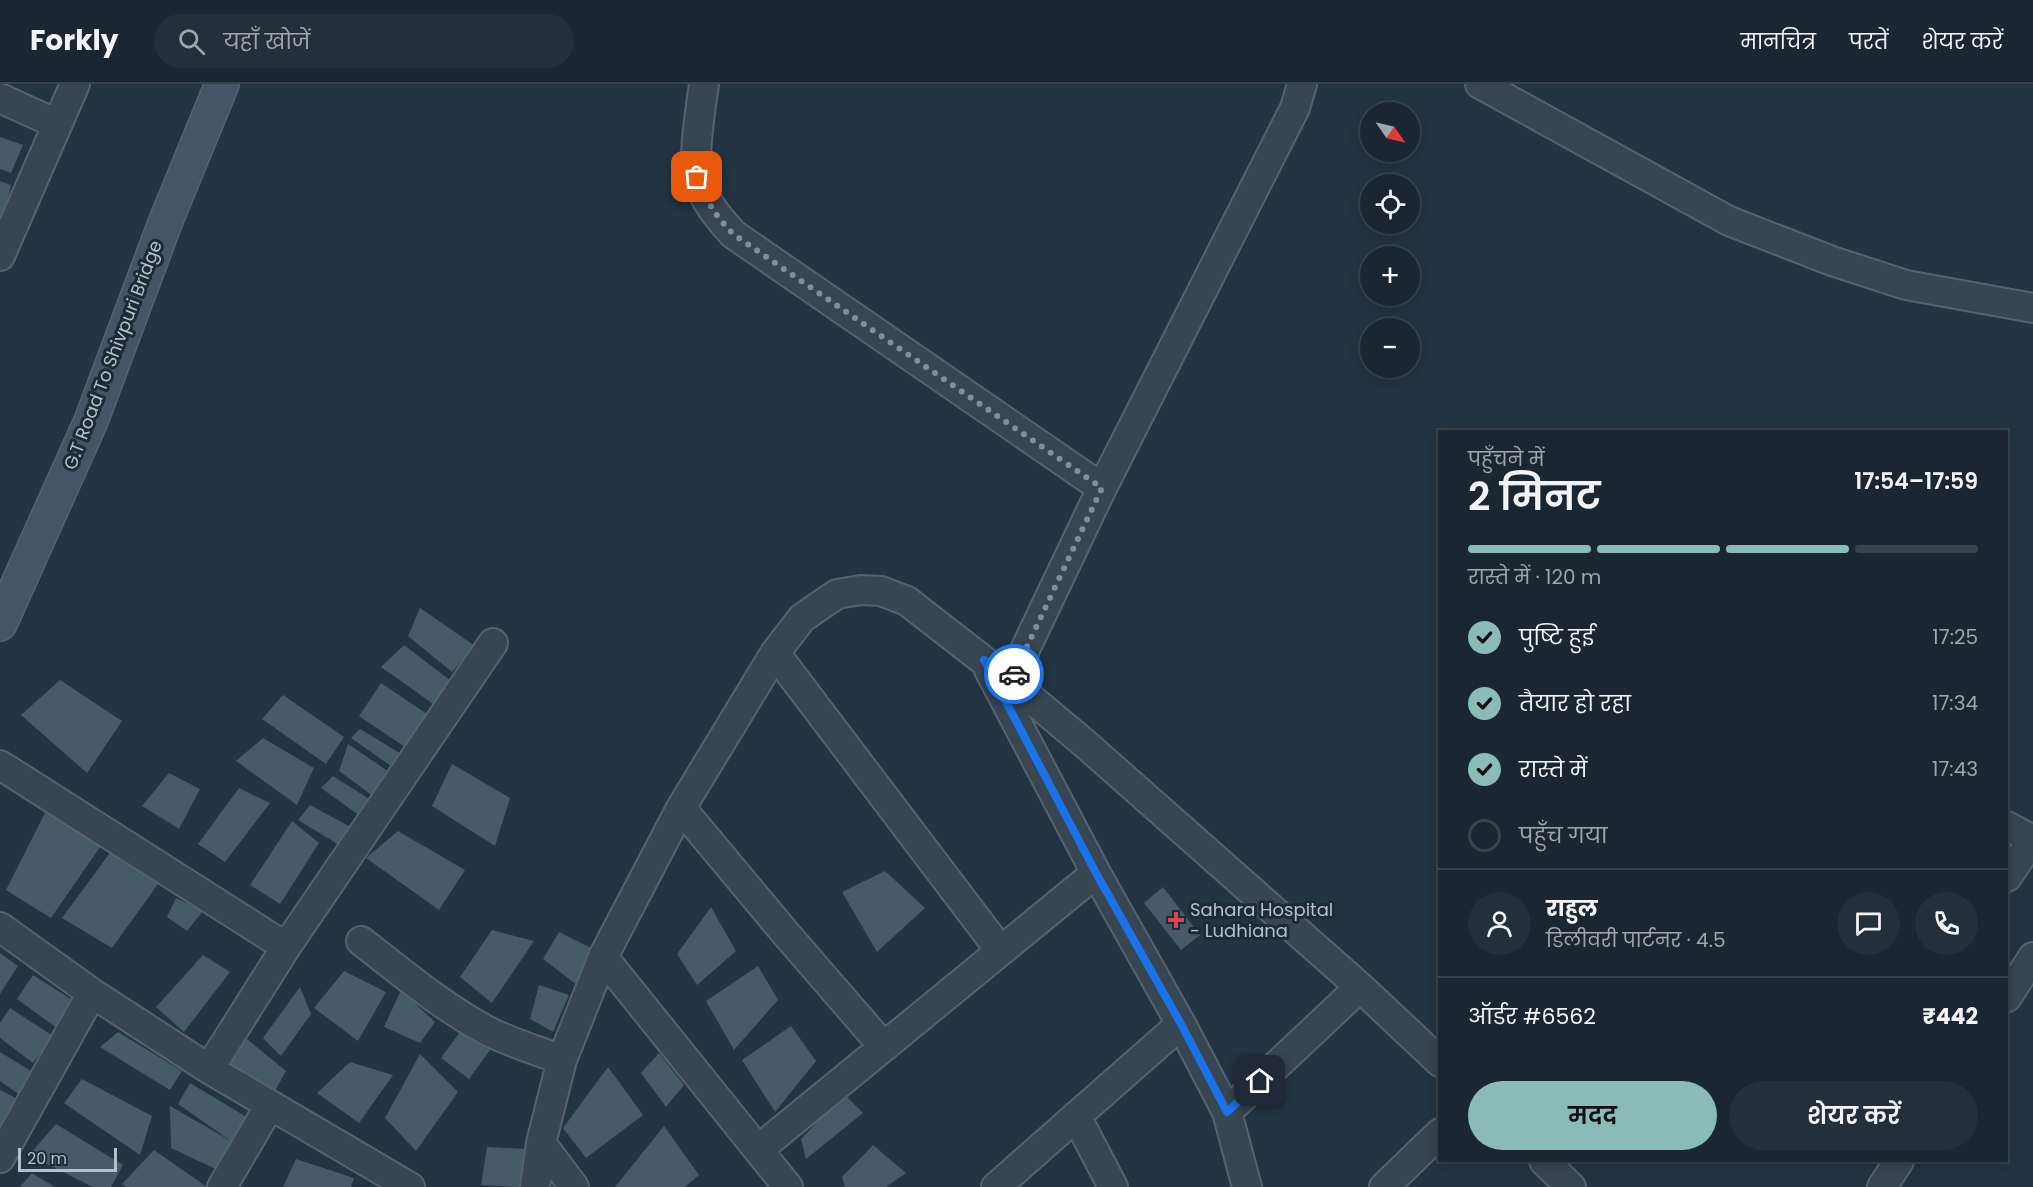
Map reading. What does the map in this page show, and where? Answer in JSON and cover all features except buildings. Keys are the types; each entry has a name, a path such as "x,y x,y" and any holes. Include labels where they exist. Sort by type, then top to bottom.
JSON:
{"street":[{"path":"0,256 75,84"},
{"name":"G.T Road To Shivpuri Bridge","path":"0,624 91,421 165,223 222,84"},
{"path":"704,84 696,159 697,177 716,216 733,234 1102,488"},
{"path":"1011,681 1102,488 1295,108 1302,84"},
{"path":"1480,84 1730,221 1832,261 1906,285 2033,309"},
{"path":"0,98 57,124"},
{"path":"535,1187 541,1143 562,1060 603,957 681,808 775,652 802,618 819,604 837,594 861,590 881,591 907,601 1011,681 1360,987 1438,1060"},
{"path":"209,1069 286,947 493,643"},
{"path":"775,652 1000,950"},
{"path":"984,660 1096,873 1181,1024 1227,1112 1247,1187"},
{"path":"0,765 286,947"},
{"path":"681,808 884,1047"},
{"path":"2008,827 2033,840 2008,876"},
{"path":"759,1149 1096,873"},
{"path":"0,927 92,993 209,1069 410,1187"},
{"path":"361,941 436,1000 463,1017 487,1031 562,1060"},
{"path":"603,957 788,1187"},
{"path":"2008,995 2033,957"},
{"path":"1227,1112 1360,987"},
{"path":"0,1158 92,993"},
{"path":"996,1187 1181,1024"},
{"path":"222,1187 270,1104"},
{"path":"1076,1116 1113,1187"},
{"path":"1384,1187 1438,1135"},
{"path":"541,1143 574,1187"},
{"path":"1545,1162 1571,1187"},
{"path":"1882,1187 1898,1162"}],"way so far":[{"path":"697,177 716,216 733,234 1102,488 1014,674"}],"place":[{"name":"Sahara Hospital - Ludhiana","path":"1176,920"}],"route":[{"path":"1014,674 1011,681 984,660 1096,873 1181,1024 1227,1112 1260,1081"}]}
